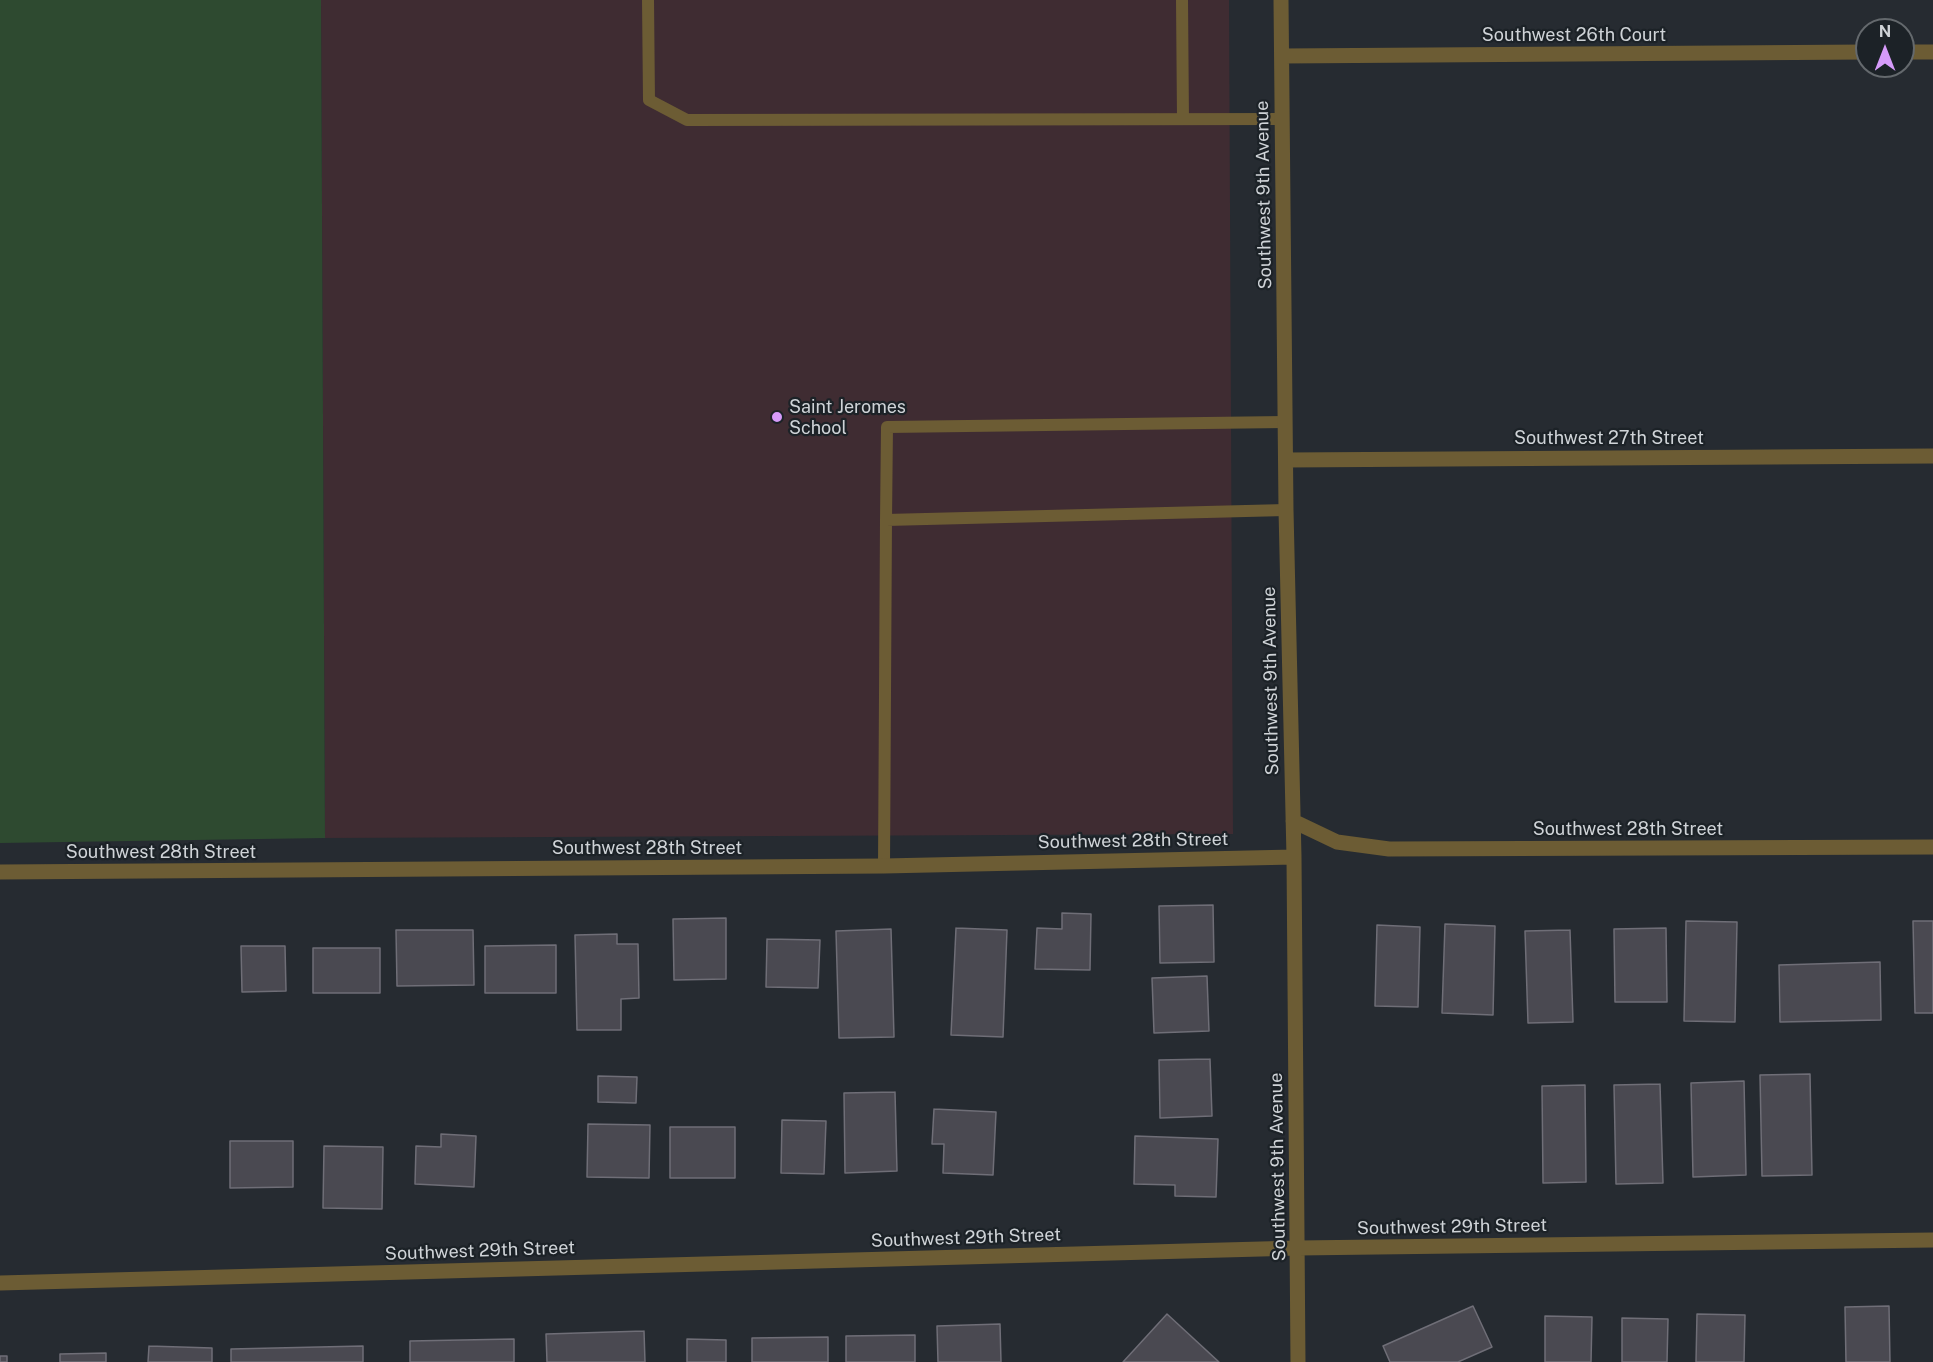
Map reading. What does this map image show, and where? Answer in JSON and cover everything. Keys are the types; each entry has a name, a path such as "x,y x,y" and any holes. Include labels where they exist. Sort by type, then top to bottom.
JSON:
{"street":[{"name":"Southwest 9th Avenue","path":"1281,0 1286,510 1294,856 1298,1362"},
{"name":"Southwest 26th Court","path":"1282,56 1855,52"},
{"path":"1915,52 1933,52"},
{"name":"Southwest 27th Street","path":"1286,460 1933,456"},
{"name":"Southwest 28th Street","path":"1293,821 1337,842 1389,849 1933,847"},
{"name":"Southwest 28th Street","path":"0,872 884,866 1294,856"},
{"name":"Southwest 29th Street","path":"0,1283 1298,1248 1933,1240"}],"lane":[{"path":"648,0 649,100 687,120 1283,119"},
{"path":"1182,0 1183,119"},
{"path":"884,866 887,427 1286,422"},
{"path":"886,520 1286,510"}],"shaded area":[{"name":"Saint Jeromes School","path":"321,0 1229,0 1233,834 325,838"}],"green space":[{"path":"0,0 321,0 325,838 0,843"}],"building":[{"path":"1213,905 1214,962 1160,963 1159,906"},
{"path":"1062,913 1091,914 1090,970 1035,969 1037,928 1062,929"},
{"path":"726,918 726,979 674,980 673,919"},
{"path":"1686,921 1737,922 1735,1022 1684,1021"},
{"path":"1913,921 1933,921 1933,1013 1915,1013"},
{"path":"1445,924 1495,926 1493,1015 1442,1013"},
{"path":"1377,925 1420,927 1418,1007 1375,1006"},
{"path":"956,928 1007,930 1003,1037 951,1035"},
{"path":"1666,928 1667,1002 1615,1002 1614,929"},
{"path":"891,929 894,1037 839,1038 836,931"},
{"path":"396,930 473,930 474,985 397,986"},
{"path":"1570,930 1573,1022 1528,1023 1525,931"},
{"path":"617,934 617,944 638,944 639,998 621,999 621,1030 577,1030 575,935"},
{"path":"767,939 820,940 818,988 766,987"},
{"path":"556,945 556,993 485,993 485,946"},
{"path":"241,946 285,946 286,991 242,992"},
{"path":"313,948 380,948 380,993 313,993"},
{"path":"1880,962 1881,1020 1780,1022 1779,965"},
{"path":"1207,976 1209,1031 1154,1033 1152,978"},
{"path":"1210,1059 1212,1116 1160,1118 1159,1060"},
{"path":"1810,1074 1812,1175 1762,1176 1760,1075"},
{"path":"598,1076 637,1077 636,1103 598,1102"},
{"path":"1744,1081 1746,1175 1693,1177 1691,1083"},
{"path":"1660,1084 1663,1183 1616,1184 1614,1085"},
{"path":"1585,1085 1586,1182 1543,1183 1542,1086"},
{"path":"895,1092 897,1171 845,1173 844,1093"},
{"path":"934,1109 996,1112 993,1175 943,1173 944,1144 932,1144"},
{"path":"782,1120 826,1121 824,1174 781,1173"},
{"path":"588,1124 650,1125 649,1178 587,1177"},
{"path":"670,1127 735,1127 735,1178 670,1178"},
{"path":"441,1134 476,1136 474,1187 415,1184 416,1146 441,1147"},
{"path":"1135,1136 1218,1139 1216,1197 1175,1196 1175,1185 1134,1184"},
{"path":"230,1141 293,1141 293,1187 230,1188"},
{"path":"324,1146 383,1147 382,1209 323,1208"},
{"path":"1473,1306 1492,1347 1458,1362 1390,1362 1383,1346"},
{"path":"1889,1306 1890,1362 1846,1362 1845,1307"},
{"path":"1167,1314 1219,1362 1123,1362"},
{"path":"1697,1314 1745,1315 1744,1362 1696,1362"},
{"path":"1545,1316 1592,1317 1591,1362 1545,1362"},
{"path":"1622,1318 1668,1319 1667,1362 1622,1362"},
{"path":"1000,1324 1001,1362 938,1362 937,1326"},
{"path":"644,1331 645,1362 547,1362 546,1334"},
{"path":"915,1335 915,1362 846,1362 846,1336"},
{"path":"828,1337 828,1362 752,1362 752,1338"},
{"path":"514,1339 514,1362 410,1362 410,1341"},
{"path":"687,1339 726,1340 726,1362 687,1362"},
{"path":"149,1346 212,1348 212,1362 148,1362"},
{"path":"363,1346 363,1362 231,1362 231,1349"},
{"path":"106,1353 106,1362 60,1362 60,1354"},
{"path":"0,1356 7,1356 7,1362 0,1362"}],"place":[{"name":"Saint Jeromes School","path":"777,417"}]}
